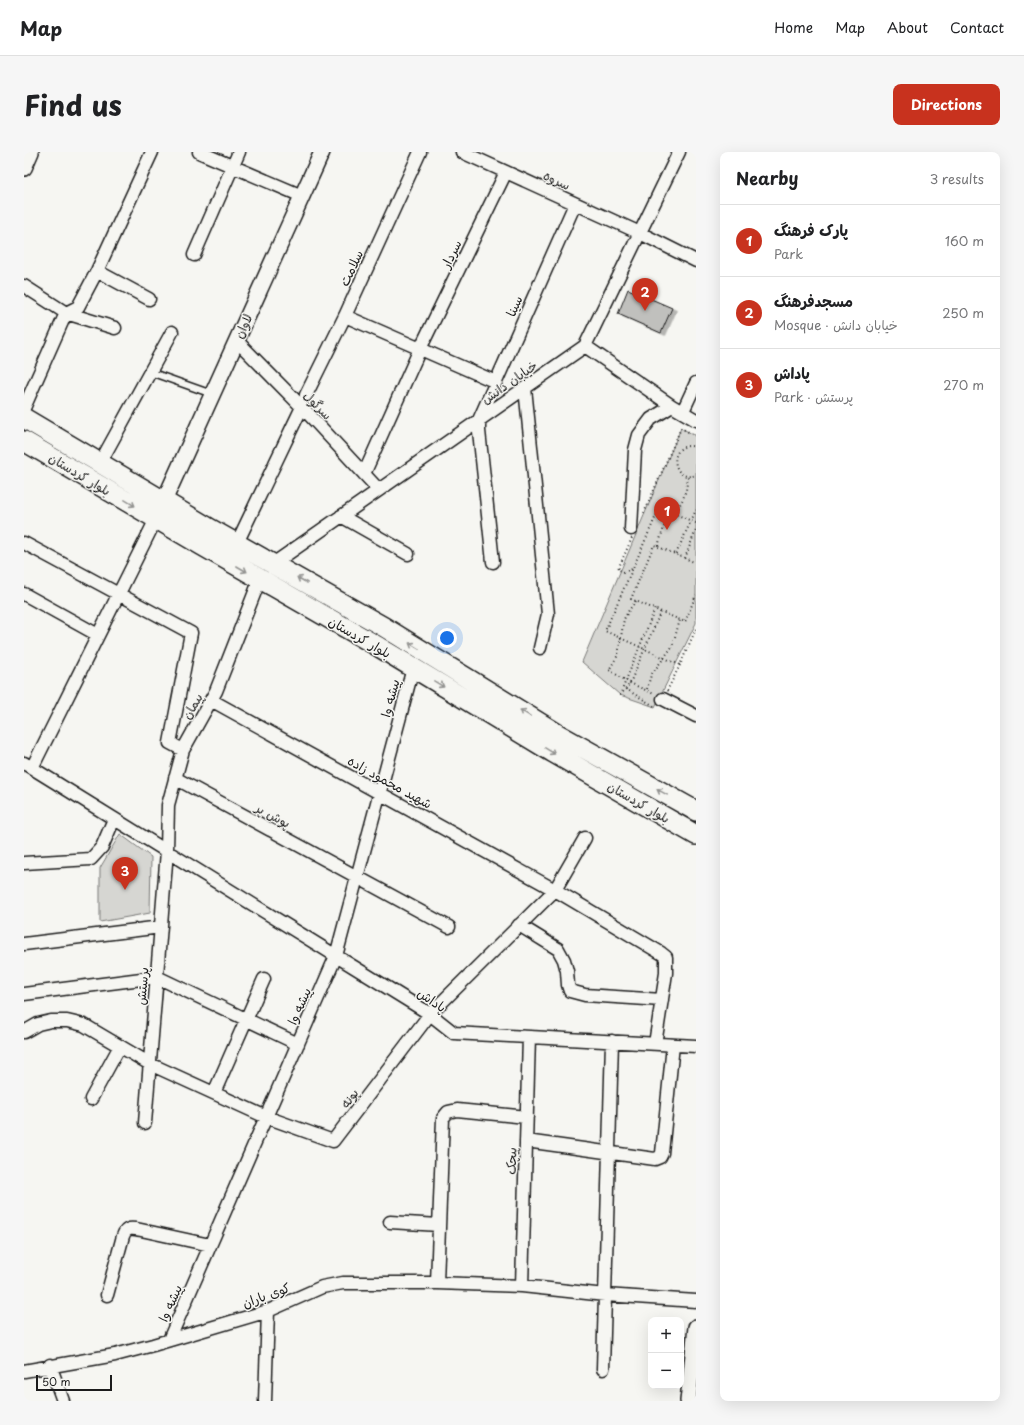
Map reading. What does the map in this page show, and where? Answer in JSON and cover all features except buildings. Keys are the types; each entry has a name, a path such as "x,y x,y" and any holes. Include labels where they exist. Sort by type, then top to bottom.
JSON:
{"main road":[{"name":"بلوار کردستان","path":"24,418 237,544 384,627 558,734 696,811"},
{"name":"بلوار کردستان","path":"24,441 413,668 552,752 696,835"}],"street":[{"path":"24,168 31,152"},
{"path":"24,408 66,313 78,308 97,271 152,152"},
{"path":"199,152 302,196"},
{"path":"194,255 239,152"},
{"name":"لاوان","path":"164,501 322,152"},
{"name":"سلامت","path":"306,395 345,316 420,152"},
{"name":"سروه","path":"462,152 484,156 506,172 640,233 696,261"},
{"name":"خیابان دانش","path":"273,564 585,346 679,152"},
{"name":"سردار","path":"364,474 420,349 506,172"},
{"name":"سینا","path":"479,420 575,204"},
{"path":"97,271 150,298"},
{"path":"24,286 66,313 115,328"},
{"path":"345,316 496,382"},
{"path":"100,463 172,332"},
{"name":"سرگول","path":"236,340 302,407 379,490"},
{"path":"585,346 696,420"},
{"path":"632,532 635,450 639,435 651,419 677,408 696,382"},
{"path":"524,388 548,614 540,648"},
{"path":"237,544 302,407"},
{"path":"479,420 493,562"},
{"path":"341,516 408,554"},
{"path":"28,766 98,635 156,519"},
{"path":"24,543 192,633 170,743 183,750"},
{"name":"پیمان","path":"167,851 168,805 183,750 216,691 260,579"},
{"path":"24,594 98,635"},
{"name":"پیشه وا","path":"169,1340 336,956 413,668"},
{"path":"663,699 696,716"},
{"name":"شهید محمود زاده","path":"211,700 380,792 555,890 661,952 666,958 667,965 655,1044"},
{"name":"پاداش","path":"28,766 430,1014 454,1033 696,1046"},
{"name":"پوش پر","path":"175,778 357,876 449,928"},
{"path":"24,863 91,859 102,847 114,819"},
{"path":"430,1014 555,890 585,838"},
{"name":"پرستش","path":"145,1123 167,851"},
{"path":"519,925 558,949 564,960 570,991 585,995 662,1000"},
{"path":"24,944 161,927"},
{"path":"24,994 157,978 298,1044"},
{"path":"214,1093 264,979"},
{"name":"پونه","path":"266,1117 333,1142 430,1014"},
{"path":"24,1032 38,1024 51,1021 67,1021 84,1025 150,1064 266,1117"},
{"name":"پیچک","path":"522,1286 529,1037"},
{"path":"603,1369 612,1041"},
{"path":"526,1141 655,1159 660,1157 662,1153 673,1045"},
{"path":"91,1099 120,1046"},
{"path":"437,1283 443,1118 448,1112 457,1110 527,1117"},
{"path":"390,1222 439,1225"},
{"path":"107,1295 120,1244 125,1231 128,1229 131,1228 210,1245"},
{"name":"کوی باران","path":"24,1370 115,1354 169,1340 268,1311 322,1287 343,1283 437,1283 522,1286 605,1295 696,1301"},
{"path":"265,1401 268,1311"},
{"path":"688,1401 696,1327"},
{"path":"50,1365 63,1401"}],"lane":[{"path":"150,372 212,394"}],"path":[{"path":"642,516 682,428 696,436"},
{"path":"696,447 686,446 678,452 675,462 679,472 688,477 696,475"},
{"path":"658,546 666,524 675,513 686,490 688,477"},
{"path":"680,665 605,630 660,507 696,523"},
{"path":"676,554 696,510"},
{"path":"685,558 696,530"},
{"path":"632,532 618,569 624,572 632,570"},
{"path":"696,563 654,545 631,599 684,622 696,595"},
{"path":"636,601 624,619 618,655 609,670 630,683 647,689 663,699"},
{"path":"655,609 620,695 630,683 661,611"},
{"path":"647,689 651,675 672,647 680,620"},
{"path":"626,689 655,707 663,699 696,629"}],"shaded area":[{"path":"681,428 696,436 696,623 655,707 620,695 582,662"},
{"path":"120,834 151,857 150,913 100,922 100,868"}],"place":[{"name":"مسجدفرهنگ","path":"645,311"},
{"name":"پارک فرهنگ","path":"667,530"},
{"name":"پاداش","path":"125,890"}]}
